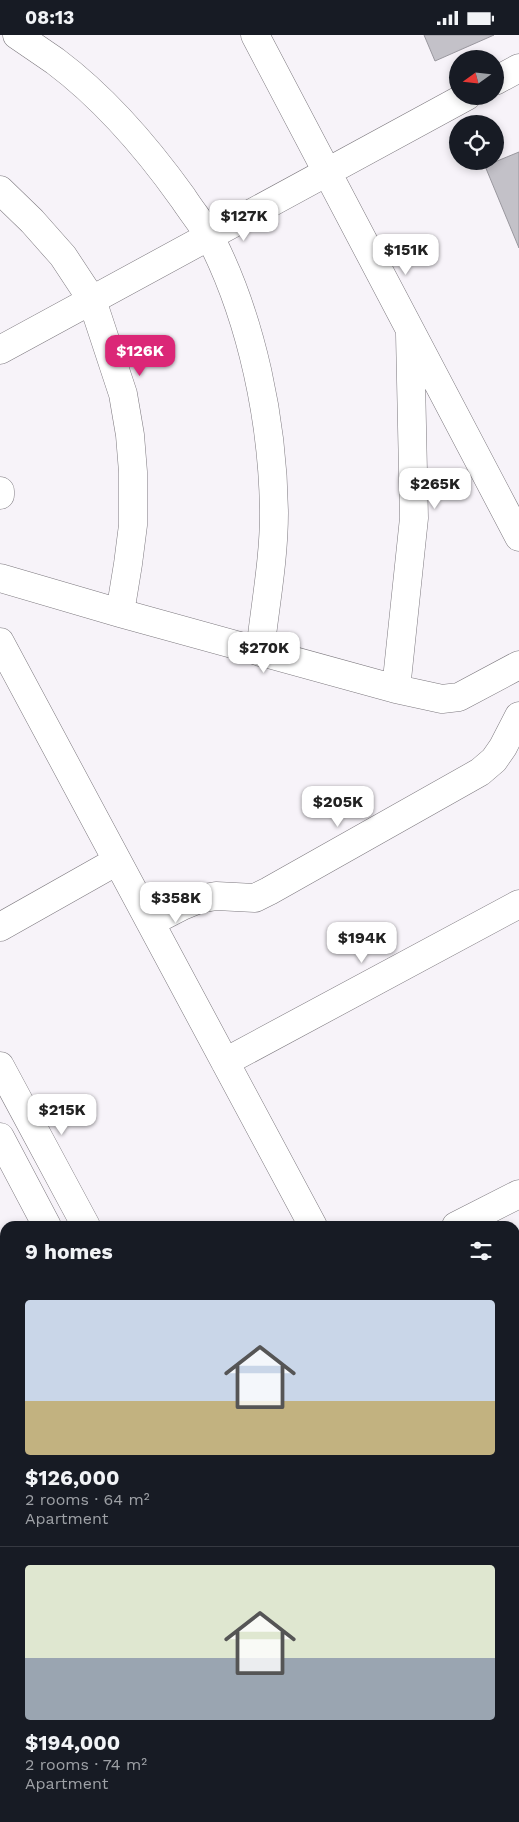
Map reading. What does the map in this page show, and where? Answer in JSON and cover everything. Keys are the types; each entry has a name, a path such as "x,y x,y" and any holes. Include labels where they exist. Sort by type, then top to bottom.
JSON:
{"street":[{"path":"17,35 56,61 89,90 127,129 168,177 210,237 231,283 247,328 267,427 272,466 274,513 260,651"},
{"path":"255,35 519,537"},
{"path":"504,76 519,68"},
{"path":"0,350 450,105"},
{"path":"0,190 32,221 63,256 92,300 123,394 130,435 133,472 133,525 120,613"},
{"path":"396,689 414,518 409,328"},
{"path":"0,578 396,689 442,699 459,697 519,665"},
{"path":"0,642 310,1221"},
{"path":"151,922 199,899 216,896 255,898 269,891 480,772 499,754 519,716"},
{"path":"0,927 117,861"},
{"path":"225,1062 519,904"},
{"path":"0,1066 83,1221"},
{"path":"0,1137 44,1221"},
{"path":"466,1221 519,1194"}],"building":[{"path":"424,35 494,35 460,50 449,50 449,55 435,61"},
{"path":"519,152 519,248 487,170 504,170 504,158"}]}
